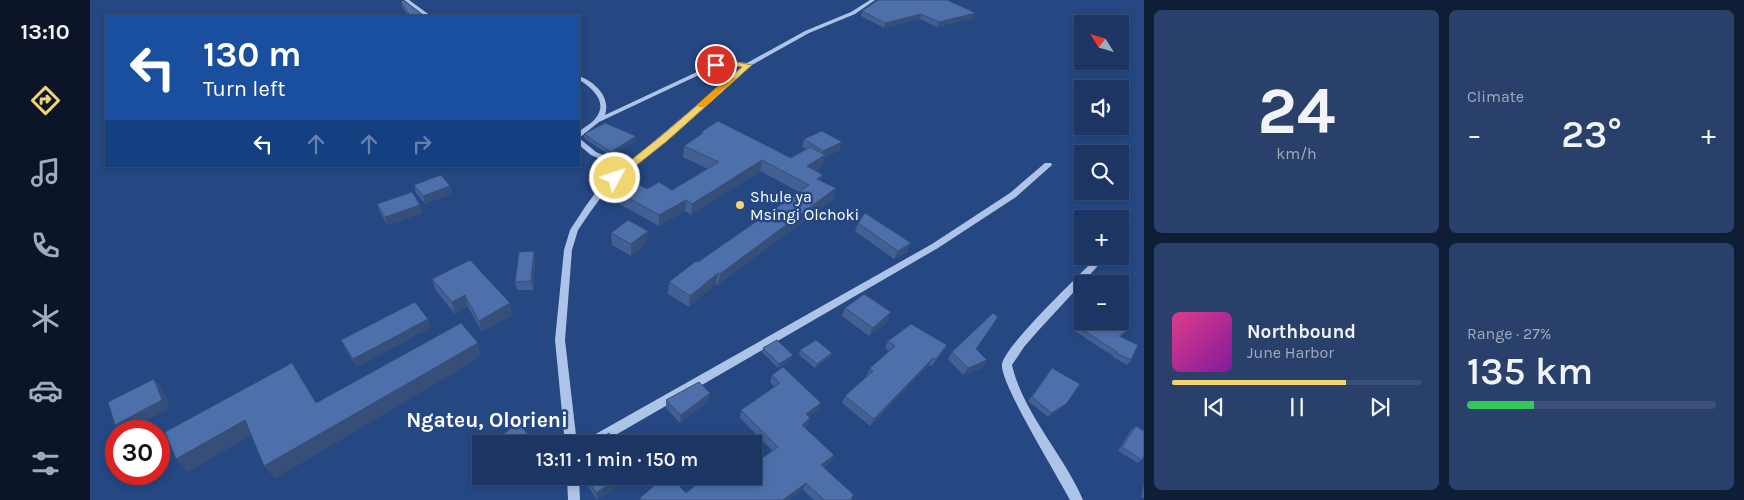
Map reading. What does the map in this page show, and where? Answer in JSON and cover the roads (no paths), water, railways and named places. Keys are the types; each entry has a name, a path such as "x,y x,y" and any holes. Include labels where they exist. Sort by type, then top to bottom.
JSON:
{"street":[{"path":"406,0 427,15"},
{"path":"569,435 560,340 568,250 574,230 588,209 604,187 663,139 748,65 807,32 853,13 873,0"},
{"path":"580,135 597,121 716,65 724,63 748,65"},
{"path":"580,79 596,87 601,94 602,112 597,121"},
{"path":"580,142 600,157 626,168"},
{"path":"605,435 936,246 1013,195 1048,165"},
{"path":"1077,500 1016,392 1007,366 1009,357 1022,341 1094,265"},
{"path":"573,485 574,500"}],"place":[{"name":"Shule ya Msingi Olchoki","path":"740,205"}],"district":[{"name":"Ngateu, Olorieni","path":"487,420"}]}
